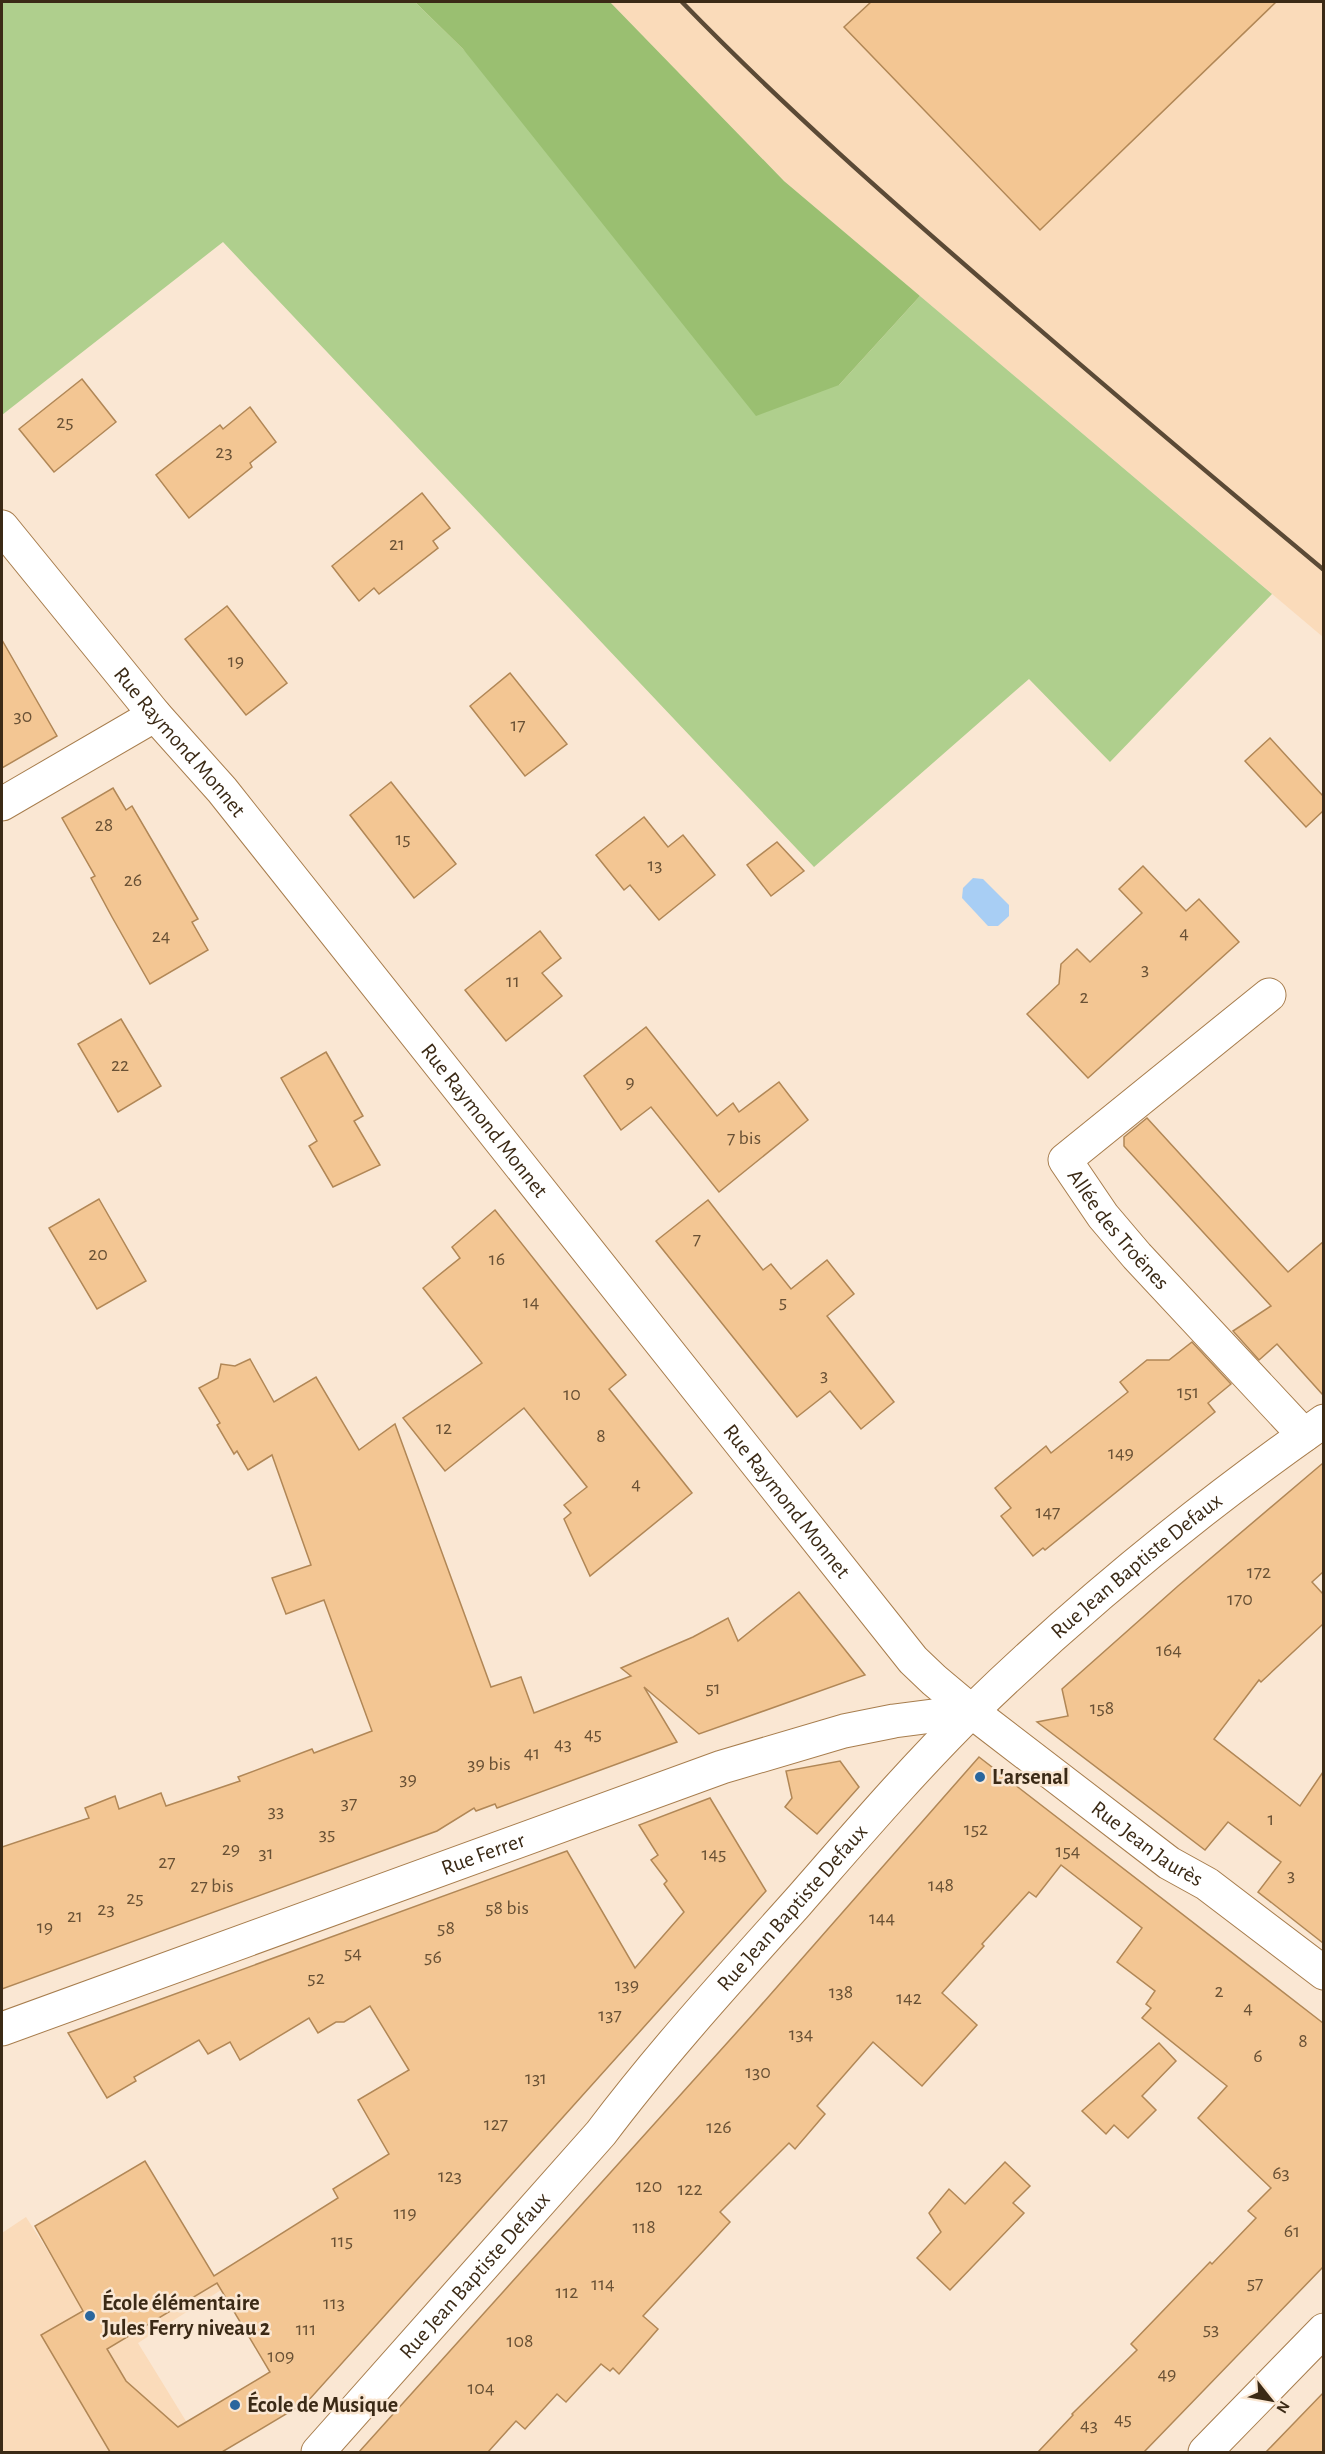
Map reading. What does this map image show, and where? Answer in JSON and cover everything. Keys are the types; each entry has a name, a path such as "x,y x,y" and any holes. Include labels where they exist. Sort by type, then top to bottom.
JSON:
{"street":[{"name":"Rue Raymond Monnet","path":"2,527 155,715 222,790 913,1660 971,1711"},
{"path":"2,804 155,715"},
{"name":"Allée des Troënes","path":"1269,995 1065,1160 1103,1216 1137,1256 1314,1428"},
{"name":"Rue Jean Baptiste Defaux","path":"318,2452 594,2141 683,2030 971,1711 1157,1547 1231,1488 1314,1428"},
{"name":"Rue Jean Jaurès","path":"971,1711 1169,1863 1207,1884 1323,1973"},
{"name":"Rue Ferrer","path":"2,2029 722,1767 844,1731 894,1721 971,1711"},
{"path":"1205,2452 1323,2330"}],"shaded area":[{"path":"610,2 1323,2 1323,637 784,181"},
{"name":"École élémentaire Jules Ferry niveau 2","path":"165,2195 221,2290 138,2343 205,2452 2,2452 2,2233 26,2217 54,2261"}],"green space":[{"path":"2,2 415,2 463,49 839,385 920,296 1272,594 1110,762 1029,679 814,867 223,242 2,415"},
{"path":"415,2 610,2 784,181 920,296 839,385 756,416 463,49"}],"water":[{"path":"973,878 983,879 1009,905 1009,916 998,926 988,926 962,898 963,888"}],"building":[{"path":"871,2 1276,2 1040,230 844,27"},
{"path":"82,379 116,422 54,472 19,429"},
{"path":"250,407 276,442 250,463 252,467 189,518 156,475 220,425 223,429"},
{"path":"422,493 450,528 433,541 438,548 379,594 374,588 359,601 332,566"},
{"path":"227,606 287,683 246,715 185,639"},
{"path":"2,640 57,736 2,768"},
{"path":"510,673 567,744 525,776 470,706"},
{"path":"1270,738 1323,796 1323,811 1306,827 1245,761"},
{"path":"391,782 456,864 414,898 350,815"},
{"path":"113,788 126,810 132,806 198,919 192,922 208,950 150,984 91,878 95,876 62,818"},
{"path":"644,817 668,847 683,835 715,875 659,920 630,885 624,890 596,855"},
{"path":"777,842 804,871 771,896 747,865"},
{"path":"1143,866 1186,911 1199,899 1239,942 1088,1078 1027,1014 1059,984 1061,964 1077,949 1090,962 1142,913 1119,889"},
{"path":"540,931 561,958 542,973 562,996 506,1041 465,990"},
{"path":"121,1019 161,1086 118,1112 78,1044"},
{"path":"646,1027 717,1116 733,1103 739,1112 779,1082 808,1120 719,1192 651,1107 621,1130 584,1076"},
{"path":"326,1052 363,1116 354,1121 380,1165 333,1187 309,1146 317,1141 281,1078"},
{"path":"1147,1118 1288,1272 1323,1242 1323,1395 1277,1344 1259,1360 1233,1331 1271,1306 1124,1146 1124,1137"},
{"path":"99,1199 146,1281 97,1309 49,1228"},
{"path":"708,1200 763,1270 771,1264 791,1289 827,1260 854,1294 827,1316 894,1402 861,1429 830,1391 797,1417 656,1241"},
{"path":"495,1210 626,1375 609,1389 692,1493 590,1576 564,1519 571,1513 564,1505 587,1487 524,1408 445,1471 403,1418 482,1363 423,1288 460,1258 452,1247"},
{"path":"1192,1342 1231,1384 1208,1403 1215,1412 1045,1550 1043,1548 1033,1556 1001,1516 1011,1508 995,1488 1046,1446 1051,1453 1128,1392 1120,1382 1147,1360 1169,1360"},
{"path":"250,1359 274,1402 316,1377 359,1450 395,1424 491,1687 521,1677 534,1713 631,1676 621,1668 693,1637 728,1618 738,1641 799,1592 865,1675 699,1734 644,1687 677,1742 497,1808 495,1804 476,1811 474,1808 437,1831 2,1989 2,1847 89,1818 85,1808 115,1796 119,1809 161,1793 166,1806 240,1781 238,1777 312,1749 314,1753 372,1731 324,1600 286,1614 272,1578 311,1565 272,1455 248,1470 237,1451 234,1454 217,1425 220,1423 199,1388 218,1378 221,1364 235,1366"},
{"path":"1323,1463 1323,1572 1312,1582 1323,1594 1323,1624 1261,1682 1259,1680 1214,1739 1300,1806 1323,1772 1323,1943 1258,1892 1281,1862 1228,1822 1205,1850 1037,1722 1068,1716 1062,1689 1178,1586"},
{"path":"979,1757 1323,2023 1323,2267 1144,2452 1038,2452 1072,2414 1137,2350 1131,2344 1256,2218 1248,2211 1271,2188 1198,2118 1227,2086 1142,2018 1151,2008 1146,2004 1155,1991 1117,1962 1142,1928 1061,1865 1036,1897 1029,1892 942,1993 977,2025 922,2086 873,2042 817,2106 825,2114 795,2149 789,2143 720,2212 730,2222 643,2316 658,2329 619,2374 613,2368 610,2371 601,2364 566,2402 557,2394 525,2429 516,2421 488,2452 359,2452 755,2012"},
{"path":"840,1761 859,1787 817,1834 785,1807 792,1798 786,1771"},
{"path":"710,1798 766,1891 308,2401 222,2452 110,2452 41,2335 83,2311 35,2226 145,2161 214,2276 338,2198 333,2189 389,2154 358,2100 409,2070 370,2006 344,2022 336,2022 318,2033 309,2018 240,2060 230,2042 208,2054 199,2040 134,2077 136,2081 107,2098 68,2033 567,1851 635,1968 684,1912 664,1884 667,1881 651,1860 658,1855 639,1825","holes":["217,2283 270,2372 178,2427 126,2381 107,2349"]},
{"path":"1159,2043 1176,2061 1142,2096 1156,2110 1128,2138 1114,2125 1106,2134 1082,2111"},
{"path":"1005,2162 1030,2186 1013,2203 1024,2213 950,2290 917,2258 941,2232 929,2213 949,2189 965,2204"},
{"path":"1323,2393 1323,2452 1266,2452"}],"railway":[{"path":"682,2 799,116 920,225 1122,400 1324,570"}],"place":[{"name":"L'arsenal","path":"980,1777"},
{"name":"École élémentaire Jules Ferry niveau 2","path":"90,2316"},
{"name":"École de Musique","path":"235,2405"}]}
